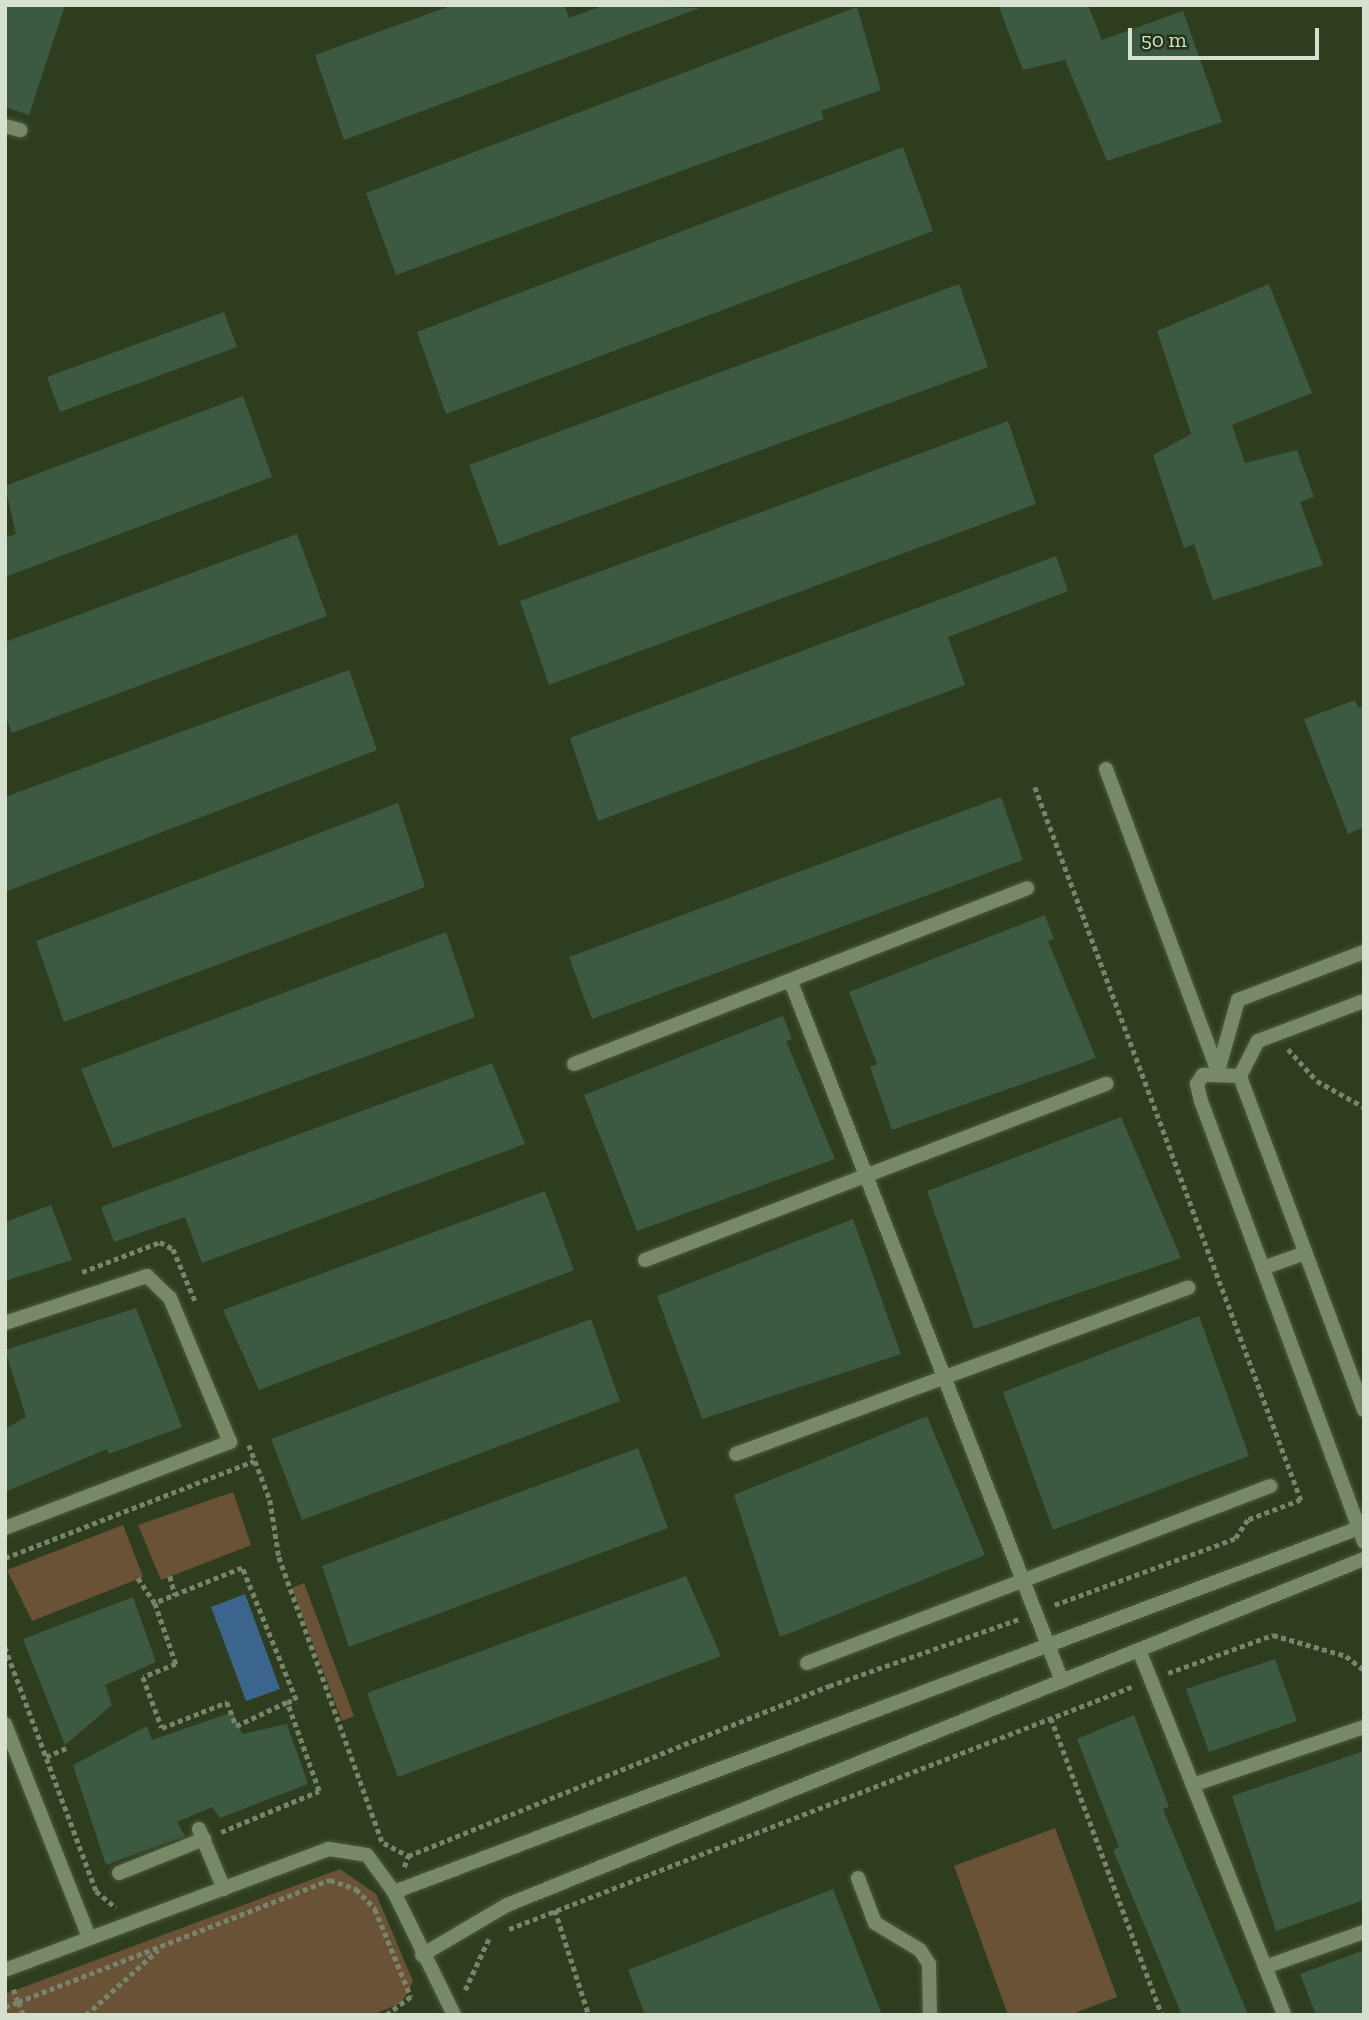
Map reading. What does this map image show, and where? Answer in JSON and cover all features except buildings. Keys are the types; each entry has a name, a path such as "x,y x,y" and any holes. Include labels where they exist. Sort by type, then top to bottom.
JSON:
{"street":[{"path":"5,125 20,130"},
{"path":"1106,769 1218,1072"},
{"path":"574,1064 1027,888"},
{"path":"1218,1072 1238,1000 1364,952"},
{"path":"790,982 1062,1681"},
{"path":"1364,1001 1258,1041 1240,1076 1364,1410"},
{"path":"394,1892 1048,1646 1362,1532 1197,1084 1218,1072 1240,1076"},
{"path":"645,1260 1107,1084"},
{"path":"1263,1268 1305,1253"},
{"path":"5,1323 147,1276 170,1298 230,1442 5,1528"},
{"path":"736,1454 942,1376 1188,1288"},
{"path":"807,1663 1024,1584 1270,1486"},
{"path":"422,1955 507,1905 1364,1559"},
{"path":"1139,1650 1284,2015"},
{"path":"5,1724 9,1744 89,1937"},
{"path":"1193,1785 1364,1727"},
{"path":"119,1873 202,1834 224,1889"},
{"path":"5,1970 329,1849 367,1855 394,1892 422,1955 444,1984 449,2013"},
{"path":"858,1878 874,1923 920,1950 929,1964 930,2015"},
{"path":"1265,1967 1364,1932"}],"path":[{"path":"408,1856 897,1659 1035,1613 1235,1539 1248,1520 1301,1500 1035,787"},
{"path":"1283,1032 1291,1058 1364,1107"},
{"path":"5,1558 254,1461 270,1500 279,1557 383,1843"},
{"path":"138,1578 155,1603 176,1664 143,1677 162,1728 227,1702 236,1726 296,1700 242,1568 155,1603"},
{"path":"170,1576 175,1595"},
{"path":"466,1996 464,1986 489,1937 1151,1679 1273,1635 1346,1657 1364,1670"},
{"path":"5,1647 96,1891 115,1908"},
{"path":"202,1834 319,1791 287,1702"},
{"path":"1051,1718 1162,2015"},
{"path":"46,1756 66,1748"},
{"path":"5,2007 330,1880 356,1889 375,1909 411,1997 387,2015"},
{"path":"555,1910 589,2015"},
{"path":"86,2015 161,1946"},
{"path":"18,2002 23,2015"}],"shaded area":[{"path":"233,1492 251,1545 161,1580 138,1525"},
{"path":"123,1525 143,1577 32,1621 7,1570"},
{"path":"304,1583 354,1716 342,1721 292,1588"},
{"path":"1055,1828 1117,1997 1070,2015 1008,2015 954,1866"},
{"path":"340,1869 376,1894 413,1981 402,2003 371,2015 5,2015 5,1994"}],"water":[{"path":"245,1594 280,1689 246,1701 211,1607"}]}
